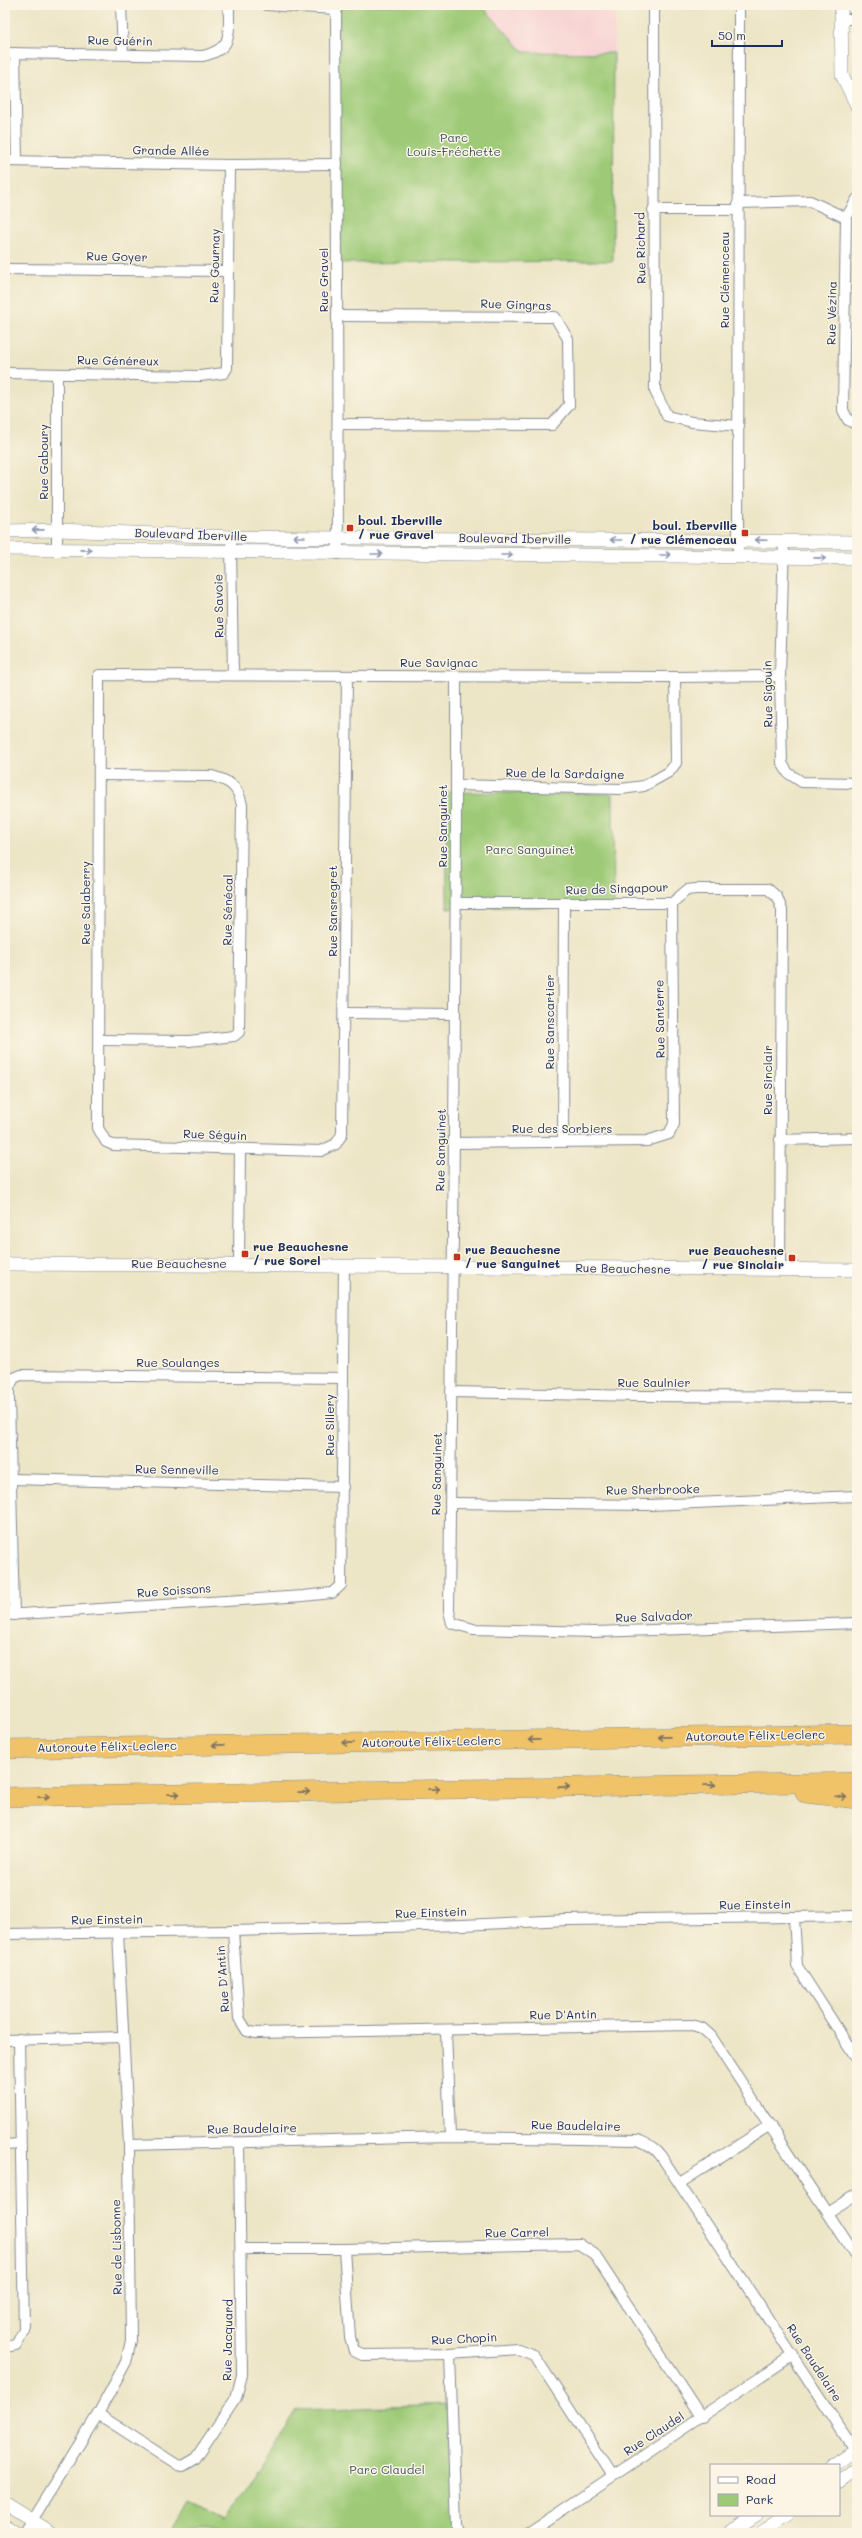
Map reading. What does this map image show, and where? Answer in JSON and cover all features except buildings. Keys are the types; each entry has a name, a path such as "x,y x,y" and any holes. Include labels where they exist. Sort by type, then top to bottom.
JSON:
{"highway":[{"name":"Autoroute Félix-Leclerc","path":"5,1749 857,1734"},
{"path":"5,1797 857,1782"},
{"path":"732,1785 857,1799"}],"street":[{"path":"121,5 123,54"},
{"name":"Rue Guérin","path":"10,53 203,56 217,52 224,47 227,40 229,5"},
{"path":"266,5 336,7"},
{"name":"Rue Richard","path":"654,5 653,210 655,391 667,416 692,422 738,426"},
{"name":"Rue Clémenceau","path":"738,556 738,206 740,5"},
{"path":"841,5 842,75 857,106"},
{"name":"Rue Gravel","path":"336,7 338,554"},
{"path":"841,19 857,19"},
{"path":"10,53 17,162"},
{"name":"Grande Allée","path":"5,161 229,165 337,164"},
{"name":"Rue Gournay","path":"227,368 229,165"},
{"name":"Rue Vézina","path":"857,199 846,218 843,410 848,420 857,425"},
{"path":"653,210 810,201 846,218"},
{"name":"Rue Goyer","path":"5,269 228,271"},
{"name":"Rue Gingras","path":"337,316 555,317 568,339 569,397 569,405 552,425 338,424"},
{"name":"Rue Généreux","path":"5,373 200,376 224,373 227,368"},
{"name":"Rue Gaboury","path":"57,374 57,549"},
{"name":"Boulevard Iberville","path":"5,531 58,530 231,537 857,542"},
{"name":"Rue Savoie","path":"231,537 232,675"},
{"name":"Rue Sigouin","path":"784,541 780,676 782,763 788,773 802,782 857,783"},
{"name":"Boulevard Iberville","path":"5,549 338,554 857,558"},
{"name":"Rue Savignac","path":"99,675 780,676"},
{"name":"Rue Salaberry","path":"99,675 99,1132"},
{"name":"Rue Sansregret","path":"336,1144 342,1134 344,1123 347,676"},
{"name":"Rue Sanguinet","path":"452,1623 449,1611 451,1267 454,1143 456,903 456,676"},
{"name":"Rue de la Sardaigne","path":"456,785 598,790 644,786 669,772 676,763 675,677"},
{"name":"Rue Sénécal","path":"99,1040 189,1041 234,1036 239,1032 242,805 238,790 228,780 212,776 100,775"},
{"name":"Rue de Singapour","path":"456,903 672,903 687,890 696,889 768,889 774,892"},
{"name":"Rue Sinclair","path":"774,892 782,910 780,1270"},
{"name":"Rue Santerre","path":"669,1134 674,1124 672,903"},
{"name":"Rue Sanscartier","path":"563,1141 564,904"},
{"path":"345,1013 455,1014"},
{"name":"Rue Séguin","path":"99,1132 106,1142 113,1145 321,1151 336,1144"},
{"name":"Rue des Sorbiers","path":"454,1143 647,1141 669,1134"},
{"path":"780,1140 857,1138"},
{"path":"239,1264 240,1149"},
{"name":"Rue Beauchesne","path":"5,1264 239,1264 857,1270"},
{"name":"Rue Sillery","path":"341,1585 344,1265"},
{"name":"Rue Soulanges","path":"11,1479 9,1388 14,1378 21,1375 343,1378"},
{"name":"Rue Saulnier","path":"451,1392 638,1396 857,1397"},
{"path":"9,1615 11,1479"},
{"name":"Rue Senneville","path":"11,1479 343,1487"},
{"name":"Rue Sherbrooke","path":"450,1503 650,1505 857,1496"},
{"name":"Rue Soissons","path":"9,1615 303,1596 332,1593 341,1585"},
{"name":"Rue Salvador","path":"452,1623 473,1629 595,1632 857,1623"},
{"name":"Rue Einstein","path":"5,1934 463,1926 567,1920 857,1916"},
{"path":"794,1918 797,1966 857,2059"},
{"name":"Rue D'Antin","path":"233,1931 238,2018 247,2031 255,2033 692,2024 702,2028 711,2036 857,2259"},
{"name":"Rue de Lisbonne","path":"24,2533 98,2414 126,2362 131,2341 129,2145 118,1933"},
{"path":"446,2030 450,2137"},
{"path":"5,2040 124,2037"},
{"path":"5,2347 16,2345 24,2330 19,2039"},
{"path":"680,2183 770,2125"},
{"name":"Rue Baudelaire","path":"129,2145 450,2137 638,2140 657,2151 680,2183 856,2450"},
{"name":"Rue Jacquard","path":"98,2414 177,2465 183,2466 195,2459 236,2398 240,2389 242,2375 239,2143"},
{"path":"5,2145 20,2144"},
{"path":"827,2213 857,2194"},
{"name":"Rue Carrel","path":"241,2249 344,2249 579,2244 594,2254 702,2418"},
{"name":"Rue Chopin","path":"344,2249 350,2337 354,2351 362,2355 450,2354 518,2349 534,2355 613,2476"},
{"path":"450,2354 450,2405 456,2528 458,2533"},
{"name":"Rue Claudel","path":"528,2533 793,2356"},
{"path":"834,2464 856,2450"},
{"path":"840,2480 857,2468"},
{"path":"5,2504 52,2533"},
{"path":"728,2533 754,2516"},
{"path":"760,2533 786,2516"},
{"path":"5,2527 15,2533"}],"shaded area":[{"path":"481,5 615,5 614,53 524,52"}],"green space":[{"name":"Parc Louis-Fréchette","path":"336,5 481,5 524,52 614,53 613,261 337,263"},
{"name":"Parc Sanguinet","path":"446,792 613,794 614,906 447,908"},
{"name":"Parc Claudel","path":"450,2405 458,2533 171,2533 187,2505 224,2522 296,2410"}],"place":[{"name":"boul. Iberville / rue Gravel","path":"350,528"},
{"name":"boul. Iberville / rue Clémenceau","path":"745,533"},
{"name":"rue Beauchesne / rue Sorel","path":"245,1254"},
{"name":"rue Beauchesne / rue Sanguinet","path":"457,1257"},
{"name":"rue Beauchesne / rue Sinclair","path":"792,1258"}]}
